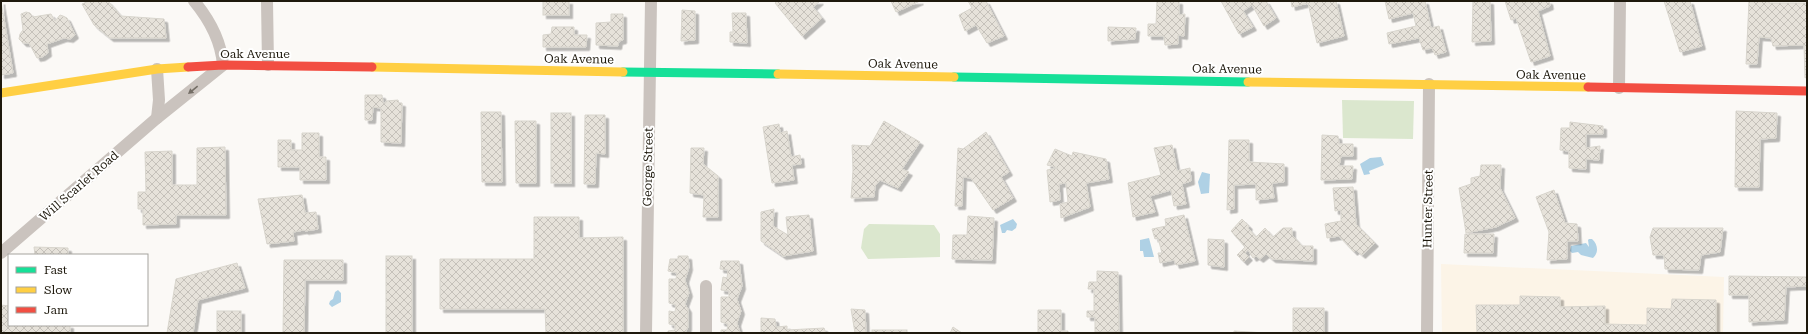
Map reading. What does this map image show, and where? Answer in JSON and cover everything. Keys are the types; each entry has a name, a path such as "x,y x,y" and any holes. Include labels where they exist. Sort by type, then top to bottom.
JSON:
{"street":[{"path":"194,1 209,23 221,50 223,65"},
{"path":"267,1 268,65"},
{"name":"George Street","path":"646,333 651,1"},
{"path":"1619,88 1620,1"},
{"name":"Oak Avenue","path":"1,93 157,69 223,65 1807,91"},
{"name":"Will Scarlet Road","path":"1,253 157,118 223,65"},
{"path":"157,69 159,100 157,118"},
{"name":"Hunter Street","path":"1427,333 1429,84"},
{"path":"706,286 706,333"}],"shaded area":[{"path":"1441,264 1724,277 1723,333 1442,333"}],"green space":[{"path":"1342,100 1414,101 1413,139 1343,138"},
{"path":"869,224 934,225 940,234 940,257 868,259 861,248 864,229"}],"water":[{"path":"1381,157 1384,165 1369,171 1370,174 1364,175 1360,164 1370,158"},
{"path":"1202,172 1210,174 1209,193 1201,194 1198,182"},
{"path":"1013,219 1017,224 1016,228 1012,231 1007,230 1005,233 1002,233 1000,225"},
{"path":"1149,238 1154,257 1144,257 1143,251 1140,251 1140,240"},
{"path":"1589,239 1592,239 1597,246 1596,254 1593,258 1581,255 1578,252 1572,253 1570,251 1571,246 1586,243 1589,247"},
{"path":"338,290 341,293 341,302 332,307 329,304 330,301 333,299 335,292"}],"building":[{"path":"1,1 13,73 1,75"},
{"path":"89,1 108,1 121,16 164,19 166,38 110,38 94,25 82,4"},
{"path":"543,1 569,1 569,15 543,15"},
{"path":"777,1 820,1 813,7 822,18 802,36 775,3"},
{"path":"891,1 920,1 896,12"},
{"path":"968,1 986,1 1004,36 987,43 976,25 965,31 959,15 972,8"},
{"path":"1157,1 1179,1 1179,15 1185,14 1184,36 1178,35 1178,44 1165,45 1164,36 1148,36 1148,24 1156,24"},
{"path":"1221,1 1266,1 1276,18 1264,26 1252,5 1243,11 1253,27 1239,34"},
{"path":"1291,1 1336,1 1344,36 1317,43 1308,3 1292,7"},
{"path":"1385,1 1425,1 1431,28 1439,26 1446,52 1435,55 1432,48 1423,50 1419,38 1389,44 1387,33 1416,26 1413,13 1389,19"},
{"path":"1473,1 1490,1 1491,41 1472,42"},
{"path":"1505,1 1549,1 1550,6 1538,11 1550,56 1531,62 1516,18 1511,20"},
{"path":"1664,1 1690,1 1702,46 1680,52"},
{"path":"1749,1 1769,1 1769,3 1807,3 1807,77 1805,78 1804,45 1773,46 1771,38 1759,37 1757,64 1746,64"},
{"path":"682,10 695,11 695,40 681,41"},
{"path":"26,12 30,13 33,17 51,14 55,21 60,15 63,16 67,18 75,35 70,39 64,38 47,44 48,53 37,58 29,43 23,43 19,39 23,30 21,14"},
{"path":"732,13 746,13 747,43 730,42 730,32 733,32"},
{"path":"611,14 623,14 623,40 619,41 618,46 596,45 596,23 611,22"},
{"path":"552,27 574,27 574,35 587,35 586,47 543,47 543,35 551,34"},
{"path":"1108,27 1136,28 1135,39 1108,41"},
{"path":"365,95 382,95 383,103 386,103 386,101 398,100 399,103 402,103 401,143 381,142 381,108 373,107 372,120 365,120"},
{"path":"1736,111 1777,113 1776,138 1760,139 1759,187 1735,187"},
{"path":"481,112 501,112 502,182 482,182"},
{"path":"551,113 571,113 571,183 551,183"},
{"path":"585,115 605,115 605,154 596,153 595,184 584,184"},
{"path":"515,121 536,121 536,183 516,183"},
{"path":"884,121 920,142 902,169 909,172 898,188 880,180 875,186 874,197 851,198 853,170 852,145 870,146"},
{"path":"1570,122 1603,126 1603,134 1586,134 1586,148 1600,146 1599,160 1586,159 1586,169 1569,168 1569,151 1560,150 1561,128 1570,128"},
{"path":"779,124 780,133 787,131 791,157 800,155 801,164 792,165 794,180 772,183 763,127"},
{"path":"986,132 1009,172 1001,177 1013,198 993,210 971,178 963,177 962,206 955,206 958,148 963,149"},
{"path":"302,133 319,133 319,157 326,157 326,180 300,180 300,167 278,167 278,140 291,140 291,150 302,150"},
{"path":"1322,135 1338,136 1339,144 1353,144 1353,156 1341,156 1339,166 1353,166 1352,179 1321,180"},
{"path":"1229,140 1249,140 1249,162 1284,164 1284,182 1272,183 1274,198 1256,200 1256,184 1234,185 1234,209 1227,210"},
{"path":"1172,145 1177,171 1190,168 1191,181 1182,184 1186,204 1174,206 1171,190 1150,196 1155,212 1133,217 1128,183 1161,175 1154,148"},
{"path":"225,147 226,215 176,215 176,224 143,225 143,209 138,209 138,192 146,192 145,152 172,151 172,185 197,185 197,148"},
{"path":"691,148 704,148 703,164 718,176 718,217 703,217 704,195 690,193"},
{"path":"1055,149 1072,156 1073,152 1106,159 1109,179 1086,183 1090,207 1061,218 1060,204 1068,202 1066,183 1059,184 1060,200 1050,202 1047,170 1058,168 1047,165"},
{"path":"1481,165 1501,165 1500,188 1515,218 1496,227 1466,233 1459,188 1471,184 1471,178 1480,176"},
{"path":"1353,187 1356,224 1375,243 1362,255 1356,250 1354,252 1339,236 1327,238 1325,224 1341,221 1341,210 1335,211 1333,188"},
{"path":"1554,190 1565,223 1577,224 1578,241 1567,241 1567,259 1547,260 1549,232 1536,197"},
{"path":"302,195 305,213 316,212 318,229 293,232 294,241 267,244 258,199"},
{"path":"774,209 773,226 788,235 786,217 809,215 813,251 783,256 761,241 761,212"},
{"path":"1184,215 1195,261 1176,265 1174,260 1160,263 1158,253 1162,253 1158,238 1155,239 1152,229 1166,226 1165,219"},
{"path":"968,216 994,218 992,260 952,259 953,235 967,235"},
{"path":"534,217 579,217 579,238 623,237 623,333 546,333 545,309 440,309 440,259 534,259"},
{"path":"1242,219 1249,226 1248,228 1256,237 1265,228 1273,237 1283,228 1292,228 1292,235 1302,246 1313,246 1313,261 1272,259 1266,254 1260,259 1256,256 1253,258 1248,250 1245,253 1249,257 1244,262 1237,255 1245,247 1231,231"},
{"path":"1653,228 1723,228 1720,252 1701,255 1699,270 1665,269 1664,255 1653,255 1650,237"},
{"path":"1465,234 1494,234 1493,253 1464,253"},
{"path":"1208,239 1224,240 1224,267 1208,265"},
{"path":"34,247 68,248 68,254 35,254"},
{"path":"386,256 412,256 412,333 386,333"},
{"path":"678,256 688,256 689,267 685,280 689,293 685,304 688,309 688,327 685,333 668,333 668,331 675,330 675,325 669,324 669,311 675,312 676,305 669,303 669,279 676,279 677,273 668,271 670,259 678,259"},
{"path":"284,260 343,260 343,280 305,280 304,333 283,333"},
{"path":"721,261 739,261 742,286 737,299 741,311 737,323 740,333 721,333 721,330 727,330 728,324 721,322 721,297 729,297 729,291 721,290 723,277 727,278 728,270 720,269"},
{"path":"237,263 245,288 198,300 193,333 167,333 176,279"},
{"path":"1097,271 1118,272 1119,332 1095,332 1095,317 1087,317 1087,311 1094,311 1094,289 1088,289 1089,282 1097,282"},
{"path":"1729,276 1807,277 1807,286 1786,287 1784,320 1749,322 1749,295 1729,295"},
{"path":"1520,296 1560,297 1560,307 1605,306 1605,324 1647,325 1647,308 1671,309 1672,299 1716,300 1716,333 1477,333 1476,305 1520,305"},
{"path":"1,305 8,306 8,326 70,326 70,333 1,333"},
{"path":"1293,308 1324,308 1324,333 1293,333"},
{"path":"851,309 865,310 866,333 855,333"},
{"path":"1038,310 1061,310 1061,331 1068,331 1068,333 1038,333"},
{"path":"217,311 241,311 241,333 217,333"},
{"path":"761,318 775,319 776,327 787,326 787,330 824,328 826,333 761,333"},
{"path":"953,327 962,333 950,333"},
{"path":"872,330 907,330 907,333 872,333"},
{"path":"1234,331 1266,333 1234,333"}],"traffic: fast":[{"path":"623,72 778,74"},
{"path":"954,77 1248,82"}],"traffic: slow":[{"path":"1,93 157,69 188,67"},
{"path":"372,67 623,72"},
{"path":"778,74 954,77"},
{"path":"1248,82 1588,87"}],"traffic: jam":[{"path":"188,67 223,65 372,67"},
{"path":"1588,87 1807,91"}]}
